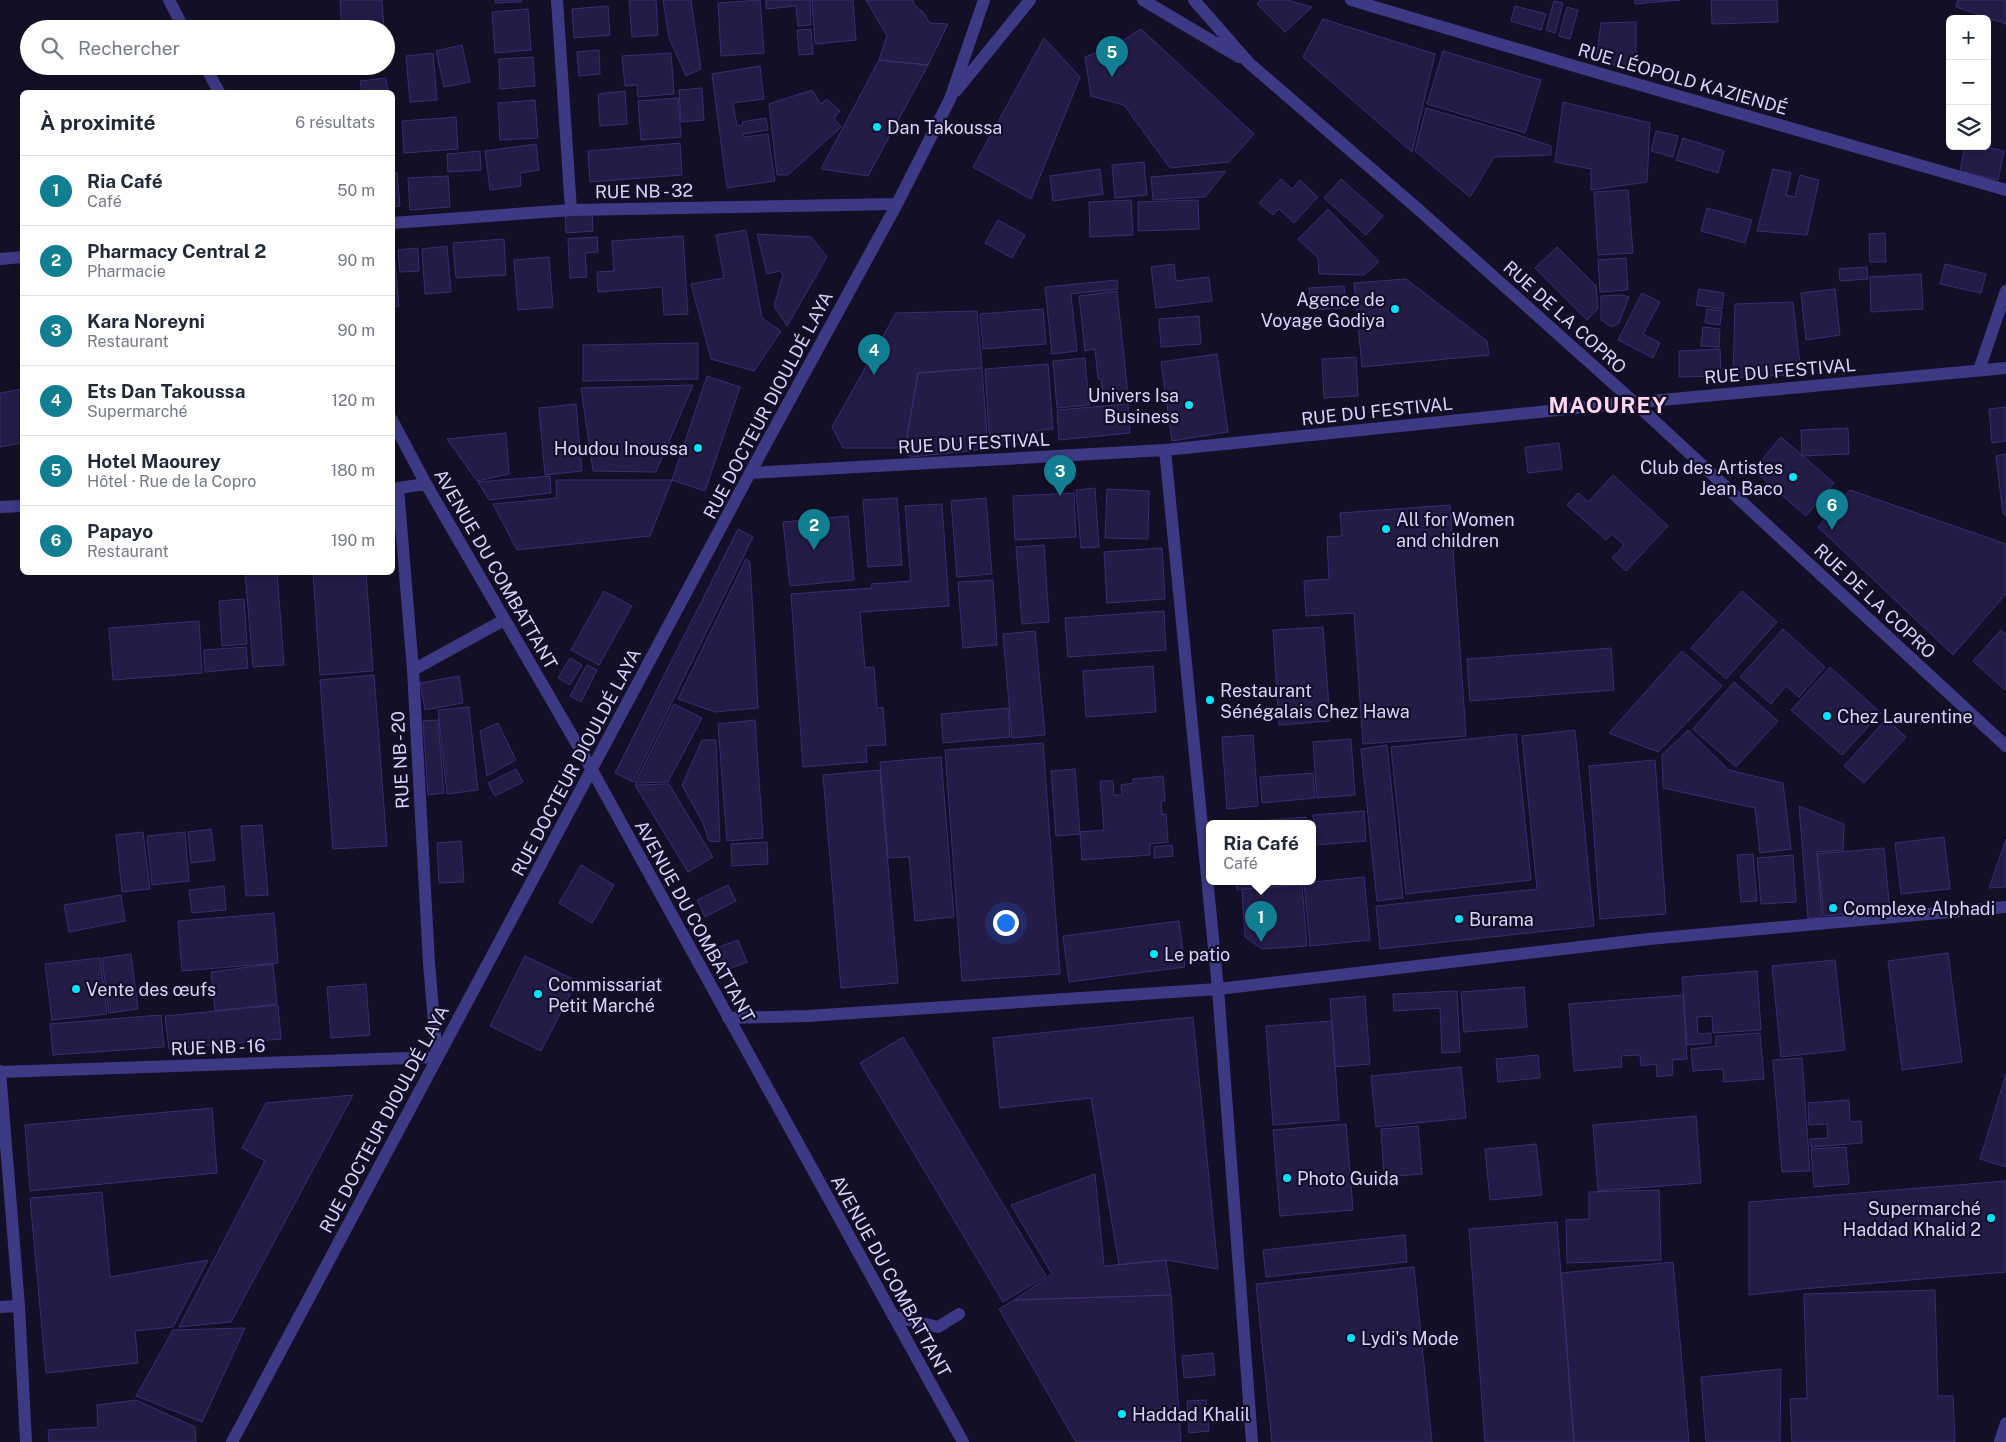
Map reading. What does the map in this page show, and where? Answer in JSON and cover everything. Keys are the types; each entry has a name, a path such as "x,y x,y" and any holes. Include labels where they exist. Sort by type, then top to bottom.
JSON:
{"street":[{"path":"169,0 179,20"},
{"path":"557,0 571,210"},
{"name":"RUE DOCTEUR DIOULDÉ LAYA","path":"232,1442 750,474 897,204 950,99 984,0"},
{"name":"RUE DOCTEUR DIOULDÉ LAYA","path":"950,99 1030,0"},
{"name":"RUE DE LA COPRO","path":"1143,0 1249,63"},
{"name":"RUE DE LA COPRO","path":"1194,0 1249,63 1418,209 1635,403 2006,746"},
{"name":"RUE LÉOPOLD KAZIENDÉ","path":"1351,0 1607,76 2006,190"},
{"path":"210,75 218,90"},
{"name":"RUE NB - 32","path":"395,222 571,210 897,204"},
{"path":"0,259 20,257"},
{"path":"1979,370 2006,291"},
{"name":"RUE DU FESTIVAL","path":"750,474 1164,450 2006,368"},
{"name":"AVENUE DU COMBATTANT","path":"395,426 426,484 592,770 963,1442"},
{"path":"1164,450 1206,869"},
{"name":"RUE NB - 20","path":"426,484 395,488 413,670 429,963 437,1057"},
{"path":"0,507 20,506"},
{"path":"413,670 504,620"},
{"path":"1208,885 1218,989 1252,1442"},
{"path":"728,1018 807,1016 1218,989 1649,939 2006,907"},
{"name":"RUE NB - 16","path":"0,1071 437,1057"},
{"path":"0,1071 19,1306 26,1442"},
{"path":"0,1307 19,1306"},
{"path":"893,1316 938,1327 959,1314"},
{"path":"2000,1442 2006,1423"}],"building":[{"path":"340,0 382,0 383,20 341,20"},
{"path":"495,0 521,0 522,2 495,3"},
{"path":"629,0 656,0 658,35 632,37"},
{"path":"663,0 691,0 701,69 686,76 669,38"},
{"path":"760,0 764,53 721,56 718,3"},
{"path":"766,0 810,0 811,25 798,26 796,6 766,9"},
{"path":"812,0 853,0 856,40 815,44"},
{"path":"866,0 913,0 914,5 922,11 930,23 948,24 928,65 879,60 887,36"},
{"path":"1260,0 1287,0 1312,7 1285,32 1257,4"},
{"path":"1635,0 1680,0 1635,4"},
{"path":"1711,0 1777,0 1778,22 1712,24"},
{"path":"1958,0 2006,0 2006,24 1991,19 1991,15 1980,15 1956,7"},
{"path":"1554,1 1563,3 1555,33 1546,30"},
{"path":"608,6 610,35 574,38 572,9"},
{"path":"1515,6 1546,14 1541,30 1511,21"},
{"path":"1567,7 1578,10 1570,39 1559,36"},
{"path":"528,9 531,50 495,53 492,12"},
{"path":"1323,19 1435,54 1412,152 1303,57"},
{"path":"1636,22 1636,71 1596,60 1601,23"},
{"path":"811,29 813,54 799,55 797,30"},
{"path":"1141,29 1254,134 1229,162 1170,168 1124,105 1091,96 1085,57 1117,44"},
{"path":"1044,38 1080,77 1031,199 973,167"},
{"path":"462,45 470,82 444,87 436,51"},
{"path":"599,50 600,74 579,76 577,52"},
{"path":"1443,51 1541,80 1525,133 1427,104"},
{"path":"433,53 437,100 410,102 406,56"},
{"path":"671,53 674,94 638,97 637,85 625,86 622,56"},
{"path":"533,57 535,86 500,89 499,59"},
{"path":"879,60 928,65 868,176 821,169"},
{"path":"760,66 764,99 733,103 737,126 743,125 742,122 766,118 768,130 743,134 744,137 768,134 775,181 727,188 712,74"},
{"path":"386,78 388,90 362,90 360,81"},
{"path":"702,88 704,120 681,122 679,90"},
{"path":"812,90 821,104 827,99 840,111 834,118 841,127 788,175 777,175 769,104"},
{"path":"625,91 627,124 600,126 598,94"},
{"path":"678,98 681,137 641,140 638,101"},
{"path":"535,100 538,138 500,140 498,103"},
{"path":"1563,102 1650,123 1647,182 1591,190 1591,169 1555,162"},
{"path":"1426,108 1551,146 1551,155 1494,157 1470,197 1415,151"},
{"path":"456,117 458,149 404,153 402,121"},
{"path":"1656,131 1678,136 1673,157 1651,151"},
{"path":"1683,138 1724,151 1718,173 1676,160"},
{"path":"680,143 682,175 590,182 588,151"},
{"path":"536,144 539,170 520,173 521,186 490,190 485,151"},
{"path":"1991,148 2004,151 1998,180 1960,171 1964,150 1991,150"},
{"path":"480,151 481,170 448,172 447,154"},
{"path":"1144,162 1147,195 1115,198 1112,165"},
{"path":"1100,169 1103,194 1053,201 1050,176"},
{"path":"1773,169 1791,173 1786,195 1795,197 1800,175 1819,180 1807,235 1757,231"},
{"path":"1226,171 1205,197 1153,200 1151,177"},
{"path":"395,173 397,173 400,206 395,207"},
{"path":"448,176 450,207 410,210 408,178"},
{"path":"1281,179 1292,189 1300,180 1318,197 1294,223 1279,209 1273,215 1259,203"},
{"path":"1341,179 1383,216 1366,235 1324,198"},
{"path":"1628,190 1633,253 1598,255 1594,192"},
{"path":"1131,200 1133,235 1090,237 1089,202"},
{"path":"1198,200 1199,229 1138,231 1138,202"},
{"path":"1707,208 1752,220 1745,243 1701,231"},
{"path":"1328,209 1379,262 1364,275 1319,274 1318,258 1298,239"},
{"path":"592,211 593,231 566,233 565,213"},
{"path":"998,220 1025,235 1012,258 985,243"},
{"path":"746,230 762,318 781,331 754,371 711,359 691,284 724,278 716,235"},
{"path":"1885,233 1886,262 1870,262 1869,234"},
{"path":"757,234 811,237 827,257 787,326 774,306 783,275 780,271 767,274"},
{"path":"683,236 688,314 664,315 662,287 598,292 597,272 614,271 612,241"},
{"path":"597,237 598,252 585,253 587,277 570,278 568,239"},
{"path":"504,239 506,275 456,278 453,243"},
{"path":"447,246 451,292 425,294 422,249"},
{"path":"1557,247 1596,286 1598,309 1587,320 1535,268"},
{"path":"418,248 419,271 400,272 398,250"},
{"path":"549,257 553,307 518,310 514,260"},
{"path":"1626,258 1628,290 1600,292 1598,260"},
{"path":"395,263 399,306 395,307"},
{"path":"1174,264 1176,281 1209,277 1212,301 1156,308 1151,267"},
{"path":"1945,264 1986,274 1981,293 1940,284"},
{"path":"1867,267 1868,279 1840,281 1839,269"},
{"path":"1921,274 1923,309 1871,312 1870,277"},
{"path":"1406,279 1487,341 1489,355 1362,367 1354,283"},
{"path":"1117,280 1118,289 1071,294 1077,351 1052,354 1045,287"},
{"path":"1344,286 1346,308 1310,310 1309,288"},
{"path":"1699,289 1724,293 1722,309 1696,305"},
{"path":"1835,289 1840,335 1806,340 1801,293"},
{"path":"1117,291 1128,396 1104,399 1101,379 1098,379 1095,349 1085,351 1079,296"},
{"path":"1642,293 1660,302 1643,334 1660,343 1653,358 1618,340"},
{"path":"1622,295 1629,297 1619,323 1612,327 1601,320 1601,296"},
{"path":"1793,302 1801,374 1733,378 1735,304"},
{"path":"1043,309 1046,344 983,349 980,314"},
{"path":"1707,309 1722,311 1720,325 1705,323"},
{"path":"977,311 982,368 918,373 905,448 843,448 832,427 896,313"},
{"path":"1199,316 1201,344 1161,347 1159,319"},
{"path":"1703,327 1720,329 1719,347 1701,346"},
{"path":"698,343 698,379 583,381 583,345"},
{"path":"1720,349 1721,376 1679,377 1679,351"},
{"path":"1217,354 1228,432 1172,441 1161,362"},
{"path":"1356,357 1358,396 1324,398 1322,359"},
{"path":"1085,358 1089,405 1057,408 1053,361"},
{"path":"1048,364 1053,429 1036,431 1037,443 990,446 985,369"},
{"path":"982,368 988,449 910,457 905,448 918,373"},
{"path":"707,376 740,387 705,491 672,480"},
{"path":"693,385 656,472 593,471 581,388"},
{"path":"20,389 20,443 0,447 0,393"},
{"path":"576,404 582,471 545,475 539,408"},
{"path":"1128,404 1130,433 1059,440 1057,410"},
{"path":"2006,407 2006,441 1992,443 1989,409"},
{"path":"1848,428 1849,454 1802,456 1801,430"},
{"path":"506,433 509,474 477,481 447,439"},
{"name":"Club des Artistes Jean Baco","path":"1781,437 1834,483 1806,516 1753,470"},
{"path":"1559,443 1562,469 1528,473 1525,447"},
{"path":"2006,454 2006,516 2003,514 1996,456"},
{"path":"1613,475 1668,526 1626,571 1612,558 1624,545 1612,534 1606,540 1567,505 1578,493 1588,502"},
{"path":"550,476 551,493 489,500 478,482"},
{"path":"556,480 672,480 650,536 517,550 493,504 557,498"},
{"path":"1095,488 1099,547 1081,548 1076,490"},
{"path":"1107,489 1149,491 1148,539 1105,538"},
{"path":"1850,490 2006,544 2006,594 1953,655 1818,527"},
{"path":"1074,493 1076,537 1015,540 1013,496"},
{"path":"897,498 902,565 868,567 863,500"},
{"path":"986,498 992,574 957,577 951,501"},
{"path":"942,504 949,606 860,612 865,668 874,667 877,708 883,707 886,745 866,746 867,762 803,767 791,594 872,588 871,584 911,581 905,506"},
{"path":"1450,505 1466,736 1363,744 1354,613 1306,616 1304,581 1329,579 1327,537 1342,536 1340,513"},
{"path":"848,516 854,580 790,586 783,522"},
{"path":"738,529 753,537 633,782 615,773"},
{"path":"1044,545 1049,622 1022,624 1016,547"},
{"path":"1162,548 1165,599 1107,603 1104,552"},
{"path":"746,559 750,562 758,708 715,712 678,699"},
{"path":"245,575 277,575 284,665 253,667"},
{"path":"313,575 366,575 373,671 320,675"},
{"path":"993,580 997,645 963,648 958,582"},
{"path":"604,591 632,606 599,665 571,650"},
{"path":"1742,591 1777,622 1726,679 1691,648"},
{"path":"244,599 247,644 222,646 219,601"},
{"path":"1164,611 1166,650 1068,657 1065,618"},
{"path":"199,621 202,673 113,680 109,628"},
{"path":"1323,627 1330,721 1279,725 1273,630"},
{"path":"1783,629 1825,667 1799,697 1786,686 1771,704 1740,677"},
{"path":"2001,630 2006,635 2006,691 1973,661"},
{"path":"1035,631 1045,735 1012,738 1003,634"},
{"path":"246,647 248,668 205,672 204,650"},
{"path":"1611,648 1614,690 1470,701 1467,659"},
{"path":"1682,651 1722,686 1658,752 1609,733"},
{"path":"570,658 582,665 570,685 558,678"},
{"path":"587,665 597,670 581,702 570,696"},
{"path":"1153,666 1156,712 1086,717 1083,671"},
{"path":"1830,667 1881,713 1842,755 1791,710"},
{"path":"374,675 387,846 333,849 320,680"},
{"path":"459,676 463,703 425,710 420,683"},
{"path":"1734,682 1778,721 1736,767 1693,729"},
{"path":"674,704 702,718 668,782 635,783"},
{"path":"469,707 478,790 447,794 438,710"},
{"path":"1008,708 1010,737 943,743 941,714"},
{"path":"1886,719 1906,737 1864,783 1844,766"},
{"path":"438,720 444,793 428,795 423,721"},
{"path":"755,720 763,838 727,841 718,724"},
{"path":"498,723 516,760 487,776 480,731"},
{"path":"1575,730 1594,926 1380,949 1376,906 1537,889 1522,736"},
{"path":"1688,730 1729,770 1783,783 1791,849 1760,853 1755,808 1663,788 1662,755"},
{"path":"1516,734 1531,880 1406,894 1391,747"},
{"path":"1253,735 1258,806 1227,809 1222,737"},
{"path":"1351,739 1355,795 1317,798 1313,742"},
{"path":"702,740 716,740 720,842 709,841 703,823 682,785"},
{"path":"1043,743 1060,974 962,981 945,750"},
{"path":"1387,745 1403,898 1377,901 1361,749"},
{"path":"941,757 954,917 915,921 909,857 888,858 880,762"},
{"path":"1655,760 1666,914 1600,919 1589,766"},
{"path":"516,769 523,782 495,796 488,783"},
{"path":"1075,769 1080,834 1056,836 1051,771"},
{"path":"880,770 898,983 841,988 823,775"},
{"path":"1313,773 1315,798 1262,803 1260,777"},
{"path":"1163,776 1165,801 1161,801 1162,815 1166,814 1168,842 1150,844 1150,855 1082,860 1080,832 1104,830 1100,781 1113,781 1114,795 1122,795 1121,785 1133,783 1133,779"},
{"path":"669,784 713,857 688,872 635,785"},
{"path":"1799,806 1844,824 1843,850 1817,852 1822,917 1808,918"},
{"path":"1364,811 1366,841 1316,845 1316,820 1313,820 1313,815"},
{"path":"1306,817 1306,820 1268,820"},
{"path":"262,825 268,895 246,896 241,826"},
{"path":"211,829 215,860 191,863 188,832"},
{"path":"143,832 150,889 122,892 116,835"},
{"path":"185,832 189,881 152,885 147,836"},
{"path":"1944,837 1950,889 1901,894 1895,843"},
{"path":"2006,839 2006,887 1989,888"},
{"path":"461,841 464,882 439,883 437,843"},
{"path":"767,842 768,864 732,866 731,844"},
{"path":"1172,845 1173,856 1154,858 1154,847"},
{"path":"1884,848 1890,913 1856,917 1856,913 1824,916 1817,854"},
{"path":"1753,854 1757,901 1741,902 1737,855"},
{"path":"1793,855 1796,902 1761,904 1757,858"},
{"path":"581,865 614,885 592,923 559,903"},
{"path":"1364,877 1370,940 1310,946 1304,885 1316,885 1316,882"},
{"path":"728,885 736,901 705,917 697,900"},
{"path":"1236,885 1292,885 1237,890"},
{"path":"1302,885 1307,946 1262,949 1245,937 1242,889"},
{"path":"224,886 226,910 192,913 189,890"},
{"path":"121,895 125,921 69,932 64,905"},
{"path":"274,913 278,963 182,971 178,921"},
{"path":"1179,921 1185,967 1069,982 1063,936"},
{"path":"738,940 747,962 724,971 716,948"},
{"path":"1948,953 1962,1062 1902,1070 1888,961"},
{"path":"131,954 138,1009 109,1013 102,958"},
{"path":"525,956 577,981 541,1051 490,1026"},
{"name":"Vente des œufs","path":"100,958 107,1014 52,1020 45,964"},
{"path":"1835,960 1845,1050 1781,1057 1772,966"},
{"path":"273,964 277,1004 215,1011 211,972"},
{"path":"1757,971 1761,1030 1713,1033 1712,1016 1697,1017 1698,1034 1711,1033 1711,1043 1687,1045 1682,977"},
{"path":"366,984 370,1035 331,1038 327,987"},
{"path":"1524,987 1527,1027 1464,1032 1461,992"},
{"path":"1457,991 1460,1052 1442,1053 1440,1008 1394,1011 1393,994"},
{"path":"1683,995 1687,1059 1672,1060 1673,1075 1657,1077 1656,1064 1641,1066 1640,1055 1621,1056 1622,1067 1574,1071 1569,1004"},
{"path":"1365,996 1370,1064 1335,1067 1330,999"},
{"path":"278,1005 281,1039 169,1049 165,1016"},
{"path":"161,1015 164,1047 53,1055 50,1024"},
{"path":"1193,1017 1218,1269 1166,1260 1119,1265 1091,1098 1000,1108 993,1038"},
{"path":"1332,1021 1339,1120 1273,1125 1266,1026"},
{"path":"1760,1033 1764,1079 1724,1082 1723,1069 1693,1071 1691,1049 1716,1046 1716,1036"},
{"path":"903,1037 1046,1276 1003,1302 860,1063"},
{"path":"1538,1055 1540,1078 1498,1082 1496,1059"},
{"path":"1802,1058 1810,1171 1782,1172 1773,1060"},
{"path":"1461,1067 1466,1118 1376,1127 1371,1076"},
{"path":"2006,1074 2006,1167 1980,1159"},
{"path":"353,1095 231,1322 179,1327 265,1161 242,1148 266,1103"},
{"path":"1849,1100 1850,1122 1861,1121 1862,1143 1811,1147 1810,1139 1828,1138 1827,1124 1809,1125 1808,1103"},
{"path":"212,1108 217,1173 30,1191 25,1125"},
{"path":"1696,1116 1701,1183 1598,1191 1593,1125"},
{"path":"1346,1124 1353,1210 1280,1216 1273,1130"},
{"path":"1418,1126 1422,1174 1384,1177 1381,1129"},
{"path":"1536,1144 1542,1195 1490,1200 1485,1149"},
{"path":"1846,1147 1849,1184 1814,1187 1811,1149"},
{"path":"1095,1174 1104,1266 1166,1260 1171,1295 1014,1300 1052,1274 1011,1205"},
{"path":"2006,1181 2006,1272 1749,1295 1749,1202"},
{"path":"1659,1190 1661,1260 1567,1263 1566,1220 1589,1219 1589,1192"},
{"path":"102,1192 110,1277 208,1260 173,1327 135,1331 138,1363 46,1373 30,1198"},
{"path":"1557,1222 1574,1442 1485,1442 1469,1229"},
{"path":"1405,1235 1407,1262 1266,1277 1263,1250"},
{"path":"1673,1262 1689,1442 1574,1442 1561,1273"},
{"path":"1414,1267 1432,1442 1272,1442 1256,1284"},
{"path":"1935,1290 1938,1396 1953,1396 1955,1442 1792,1442 1790,1399 1807,1398 1804,1294"},
{"path":"1171,1295 1181,1442 1076,1442 999,1309 1014,1300"},
{"path":"245,1328 202,1422 136,1396 173,1330"},
{"path":"1213,1353 1215,1375 1184,1378 1182,1356"},
{"path":"1781,1369 1780,1442 1706,1442 1701,1377"},
{"path":"136,1400 195,1427 196,1442 49,1442 48,1430 98,1427 97,1405"},
{"path":"1206,1400 1209,1431 1189,1433 1187,1401"}],"place":[{"name":"Hotel Maourey","path":"1112,77"},
{"name":"Dan Takoussa","path":"877,127"},
{"name":"Agence de Voyage Godiya","path":"1395,309"},
{"name":"Ets Dan Takoussa","path":"874,375"},
{"name":"Univers Isa Business","path":"1189,405"},
{"name":"Houdou Inoussa","path":"698,448"},
{"name":"Club des Artistes Jean Baco","path":"1793,477"},
{"name":"Kara Noreyni","path":"1060,496"},
{"name":"All for Women and children","path":"1386,529"},
{"name":"Papayo","path":"1832,530"},
{"name":"Pharmacy Central 2","path":"814,550"},
{"name":"Restaurant Sénégalais Chez Hawa","path":"1210,700"},
{"name":"Chez Laurentine","path":"1827,716"},
{"name":"Complexe Alphadi","path":"1833,908"},
{"name":"Burama","path":"1459,919"},
{"name":"Ria Café","path":"1261,942"},
{"name":"Le patio","path":"1154,954"},
{"name":"Vente des œufs","path":"76,989"},
{"name":"Commissariat Petit Marché","path":"538,994"},
{"name":"Photo Guida","path":"1287,1178"},
{"name":"Supermarché Haddad Khalid 2","path":"1991,1218"},
{"name":"Lydi's Mode","path":"1351,1338"},
{"name":"Haddad Khalil","path":"1122,1414"}],"district":[{"name":"MAOUREY","path":"1608,405"}]}
